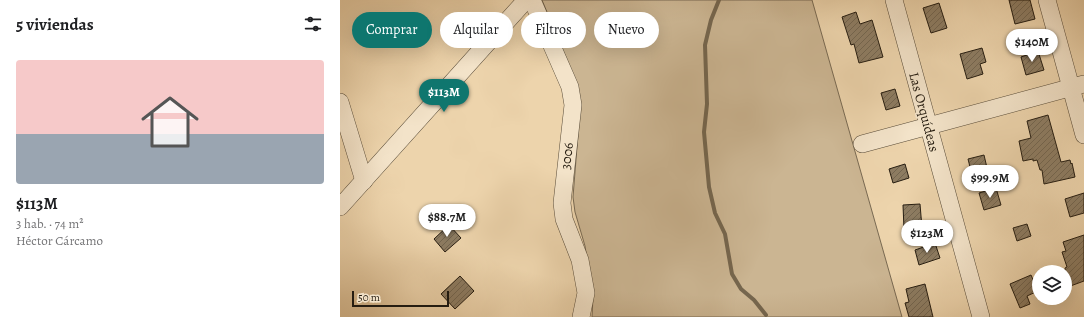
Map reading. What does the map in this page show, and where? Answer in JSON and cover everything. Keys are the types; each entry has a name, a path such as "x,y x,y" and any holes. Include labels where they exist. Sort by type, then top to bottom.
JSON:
{"street":[{"path":"340,207 526,0"},
{"name":"3006","path":"532,0 570,87 573,105 562,203 564,219 580,260 586,293 581,317"},
{"name":"Las Orquídeas","path":"894,0 981,317"},
{"path":"1047,0 1078,86 1084,135"},
{"path":"862,144 1078,86"},
{"path":"340,102 364,181"}],"shaded area":[{"path":"542,0 812,0 902,317 592,317 593,297 585,246 575,212 573,197 579,122 571,70 562,48 586,48 586,12 547,12"}],"building":[{"path":"1009,0 1030,0 1035,19 1015,24"},
{"path":"939,3 947,28 931,33 923,8"},
{"path":"856,12 860,24 872,20 883,57 859,63 854,44 851,45 842,17"},
{"path":"982,48 986,62 980,64 983,74 967,79 960,54"},
{"path":"1038,51 1044,70 1026,75 1021,57"},
{"path":"895,89 900,106 886,110 881,93"},
{"path":"1048,115 1061,162 1070,160 1075,177 1044,184 1042,170 1040,170 1037,160 1033,161 1033,159 1023,161 1019,141 1031,138 1027,121"},
{"path":"984,155 988,172 972,175 968,159"},
{"path":"905,164 909,178 893,183 889,169"},
{"path":"996,188 1001,205 984,210 979,193"},
{"path":"1084,193 1084,213 1070,217 1065,199"},
{"path":"920,204 922,228 904,229 903,205"},
{"path":"1027,224 1031,236 1017,241 1013,228"},
{"path":"449,225 461,238 445,252 434,239"},
{"path":"1084,235 1084,281 1072,285 1072,265 1066,265 1062,252 1066,251 1063,242"},
{"path":"935,243 940,258 919,265 915,250"},
{"path":"1031,275 1032,294 1027,296 1030,304 1020,308 1010,284"},
{"path":"460,276 474,291 455,309 441,294"},
{"path":"925,284 933,317 909,317 905,303 909,302 906,289"}],"waterway":[{"path":"719,0 711,20 705,45 707,104 704,132 709,187 715,213 725,234 732,274 741,289 754,300 766,315"}]}
